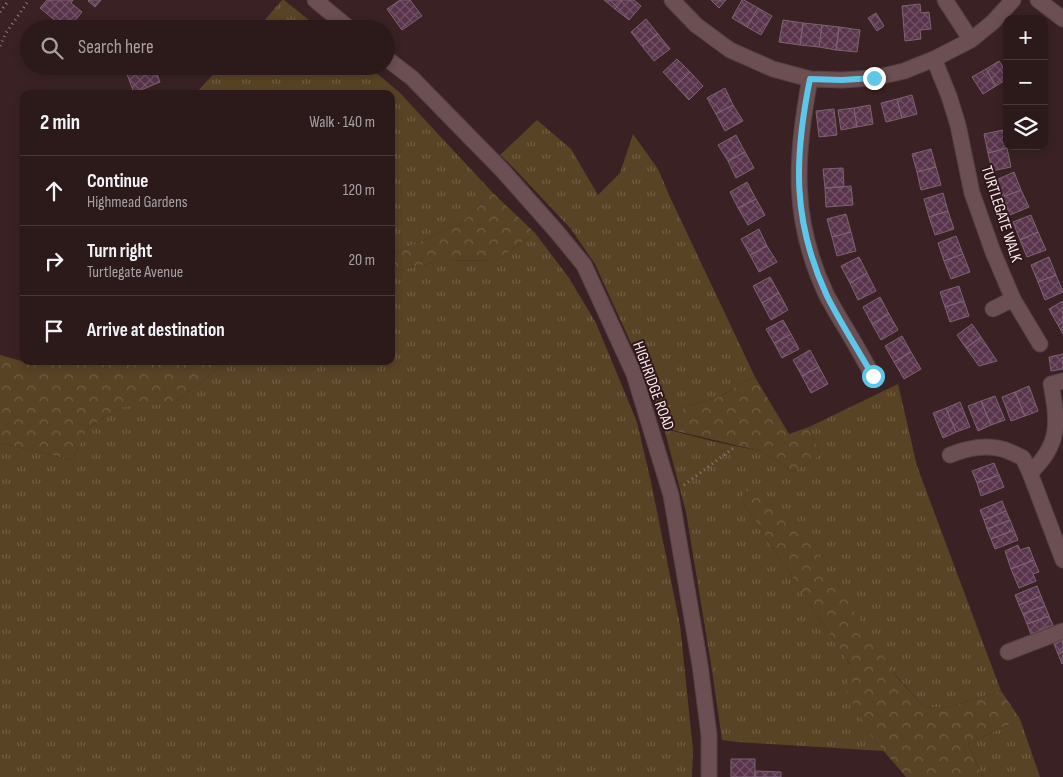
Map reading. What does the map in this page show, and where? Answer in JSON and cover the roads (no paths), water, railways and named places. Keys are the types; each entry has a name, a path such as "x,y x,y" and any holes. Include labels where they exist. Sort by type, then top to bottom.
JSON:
{"street":[{"path":"314,0 339,20"},
{"path":"672,0 696,25 730,50 774,68 810,79 842,80 874,78 904,71 934,59 971,40 993,22 1012,0"},
{"path":"945,0 971,40"},
{"path":"1038,0 1063,19"},
{"name":"TURTLEGATE WALK","path":"934,59 958,125 972,193 992,252 1013,299 1040,344"},
{"name":"HIGHRIDGE ROAD","path":"395,65 412,78 502,171 557,232 584,266 634,374 672,495 700,665 709,735 709,777"},
{"path":"810,79 800,139 798,176 800,206 806,239 815,268 828,297 873,376"},
{"path":"993,309 1013,299"},
{"path":"1030,473 1040,463 1052,445 1056,427 1056,411 1050,384 1063,381"},
{"path":"950,455 963,450 985,447 998,448 1023,458 1063,560"},
{"path":"1008,652 1063,631"}]}
